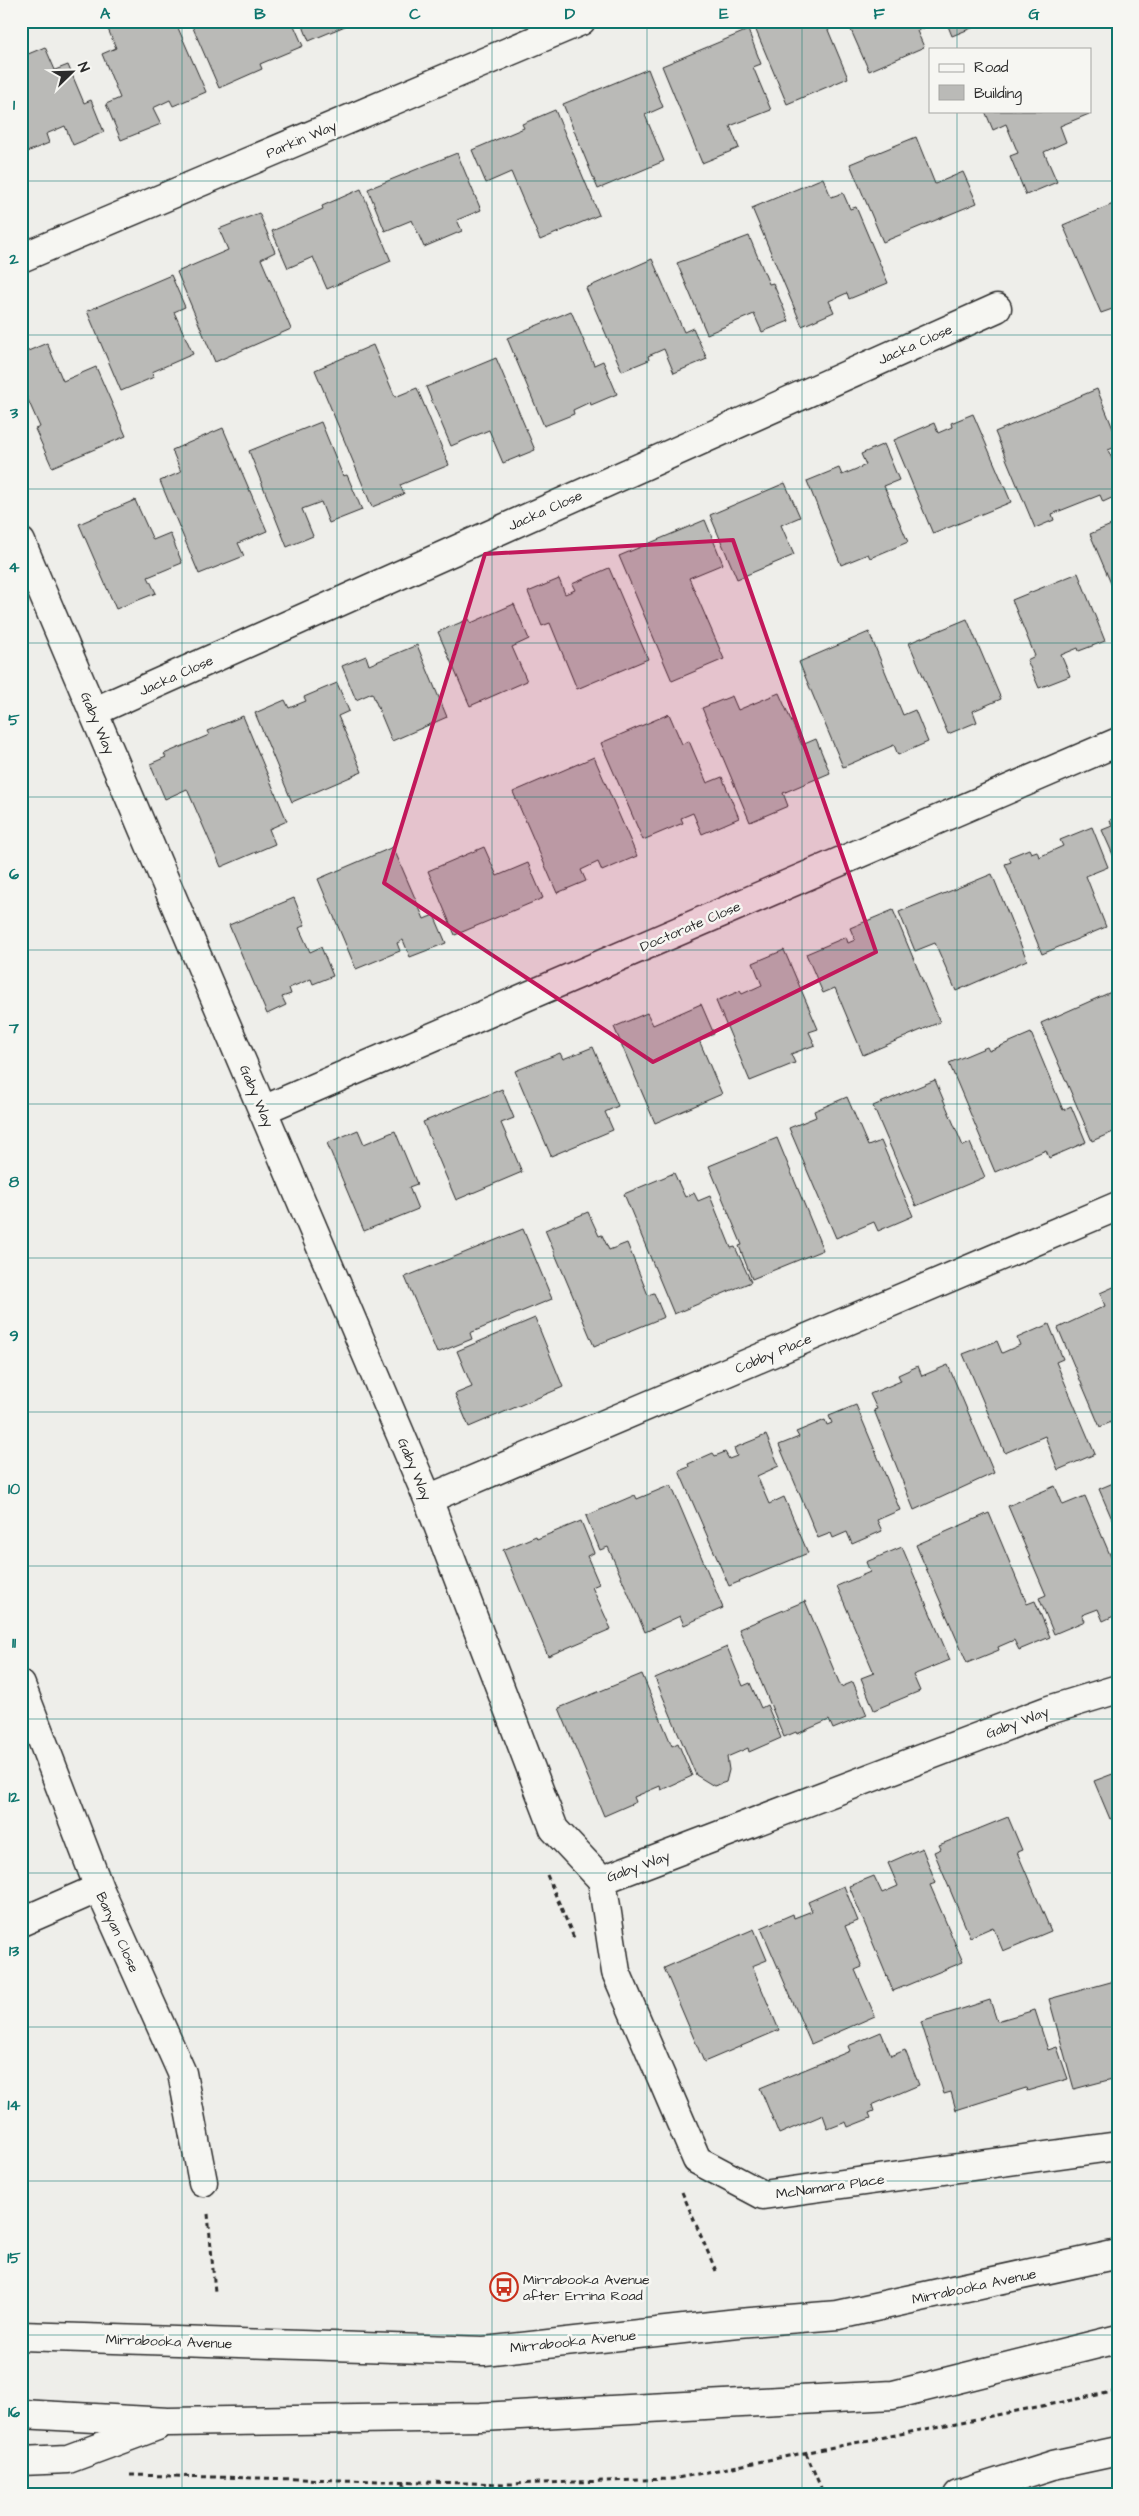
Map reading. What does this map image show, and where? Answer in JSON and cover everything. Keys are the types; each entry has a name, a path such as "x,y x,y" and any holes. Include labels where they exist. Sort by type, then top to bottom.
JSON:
{"street":[{"name":"Parkin Way","path":"21,258 581,21"},
{"name":"Jacka Close","path":"93,712 997,308"},
{"name":"Gaby Way","path":"21,542 428,1499 554,1829 602,1880 1049,1710 1118,1689"},
{"name":"Doctorate Close","path":"263,1110 1118,742"},
{"name":"Cobby Place","path":"428,1499 1118,1206"},
{"name":"Banyan Close","path":"21,1685 99,1888 182,2073 203,2182"},
{"name":"McNamara Place","path":"602,1880 616,1972 697,2160 763,2195 1118,2146"},
{"path":"21,1922 99,1888"},
{"name":"Mirrabooka Avenue","path":"21,2336 484,2352 738,2323 838,2315 1118,2254"},
{"path":"21,2414 168,2422 481,2417 892,2395 1118,2339"},
{"path":"21,2461 68,2459 168,2422"},
{"path":"958,2495 1053,2465 1118,2451"}],"path":[{"path":"203,2182 211,2232 214,2292"},
{"path":"121,2474 509,2484 672,2479 1118,2391"},
{"path":"806,2453 824,2495"},
{"path":"404,2480 404,2495"}],"highlighted area":[{"path":"733,540 876,952 653,1062 384,883 485,554"}],"building":[{"path":"175,21 206,92 173,106 170,100 153,108 161,124 121,140 106,104 120,98 102,54 116,48 105,22"},
{"path":"190,21 292,21 303,46 260,64 262,69 219,88"},
{"path":"301,21 357,21 309,41"},
{"path":"362,21 374,21 364,25"},
{"path":"770,21 833,21 835,26 828,30 848,78 787,104 755,28"},
{"path":"847,21 921,21 924,28 917,31 924,47 869,71"},
{"path":"946,21 989,21 952,36"},
{"path":"748,30 761,64 753,67 771,110 730,126 739,148 702,163 662,66"},
{"path":"45,47 55,70 68,65 84,103 91,100 104,132 73,145 65,126 46,134 49,143 22,154 21,57"},
{"path":"648,69 663,107 645,115 664,161 598,189 563,104"},
{"path":"555,110 599,215 540,240 511,172 486,183 472,150 524,128 522,124"},
{"path":"985,112 1088,112 1089,114 1060,126 1066,142 1044,152 1057,182 1026,195 1010,156 1018,153 1006,124 993,130"},
{"path":"916,137 935,184 963,172 977,203 883,242 850,164"},
{"path":"457,153 481,210 457,220 462,231 424,247 412,220 385,231 368,189"},
{"path":"823,178 831,197 843,193 850,209 856,207 888,283 849,299 847,293 829,301 834,312 802,326 752,208"},
{"path":"361,189 391,261 327,289 313,257 288,268 272,231 323,209 322,206"},
{"path":"1118,202 1118,307 1101,313 1063,225"},
{"path":"259,213 275,252 261,259 291,329 215,362 177,272 228,250 219,229"},
{"path":"749,236 769,284 773,283 789,321 762,332 754,314 707,334 677,263"},
{"path":"652,259 684,332 693,328 707,359 674,373 664,349 648,356 649,360 622,371 586,288"},
{"path":"171,275 185,307 174,312 193,354 152,372 154,377 121,391 87,311"},
{"path":"571,311 594,365 603,361 617,394 591,405 590,402 573,410 574,414 544,426 507,338"},
{"path":"47,343 63,381 96,367 126,436 52,467 35,429 40,427 21,384 21,354"},
{"path":"373,345 395,397 417,388 449,465 400,485 404,494 372,507 315,370"},
{"path":"496,358 535,450 503,463 489,430 451,446 426,387"},
{"path":"1097,389 1118,441 1118,446 1108,450 1118,472 1118,495 1103,502 1100,495 1052,514 1054,520 1035,528 995,432"},
{"path":"973,414 1011,502 933,534 894,440 934,423 938,433 952,427 951,423"},
{"path":"321,422 343,476 347,475 362,510 329,523 321,502 302,509 313,536 287,547 249,451"},
{"path":"223,428 267,531 238,543 244,556 199,574 160,481 181,472 172,450"},
{"path":"884,444 899,480 884,486 908,542 870,558 868,554 841,565 807,481 839,468 842,475 866,465 861,454"},
{"path":"785,483 800,517 781,525 794,555 737,579 710,515"},
{"path":"135,500 153,540 170,533 182,563 148,577 156,593 116,609 79,524"},
{"path":"705,520 723,564 689,578 724,659 672,681 619,556"},
{"path":"1118,522 1118,600 1090,534"},
{"path":"609,568 648,659 577,689 550,623 542,626 528,592 559,579 565,594 575,590 572,584"},
{"path":"1078,573 1105,641 1079,651 1078,648 1061,655 1070,676 1039,688 1027,660 1035,656 1012,600"},
{"path":"514,604 529,639 512,647 527,681 470,706 438,632 469,619 471,623"},
{"path":"967,619 1001,699 973,711 977,722 948,734 909,643"},
{"path":"869,632 903,715 915,710 928,742 898,755 894,745 843,767 799,662"},
{"path":"417,645 447,717 392,741 372,693 356,700 342,666 366,656 369,665"},
{"path":"337,683 349,711 338,716 362,772 292,802 255,713 285,700 289,708 306,701 304,697"},
{"path":"779,693 802,745 816,739 830,773 783,793 788,806 750,822 702,708 732,696 738,710"},
{"path":"669,714 682,744 689,741 707,783 722,777 739,818 702,834 693,813 681,818 683,823 643,840 601,743"},
{"path":"243,716 287,821 269,829 275,844 221,867 187,789 165,799 150,764 166,757 164,754 209,735 207,731"},
{"path":"594,757 637,856 602,871 598,862 581,870 586,881 557,893 513,792"},
{"path":"1118,817 1118,866 1102,830 1112,826 1110,820"},
{"path":"1092,827 1108,867 1086,876 1106,927 1042,954 1005,864 1011,862 1009,857 1029,849 1031,853 1037,851 1039,857 1063,846 1060,840"},
{"path":"393,847 424,919 434,915 446,943 410,957 403,940 397,943 400,951 356,969 318,879"},
{"path":"484,847 497,876 528,863 543,898 455,935 428,871"},
{"path":"992,874 1027,960 956,991 935,943 915,951 899,912"},
{"path":"294,898 305,925 299,928 310,952 321,947 333,976 313,984 311,979 289,988 291,994 282,997 286,1005 267,1014 229,925"},
{"path":"893,910 940,1022 863,1055 835,988 823,993 806,954 846,937 848,943 855,940 850,928"},
{"path":"784,950 818,1029 809,1032 815,1045 791,1054 795,1063 750,1081 716,1001 740,991 742,994 762,985 753,963"},
{"path":"1111,992 1118,1008 1118,1130 1092,1141 1041,1023"},
{"path":"701,1004 714,1034 699,1040 722,1094 655,1123 614,1027 647,1013 653,1025"},
{"path":"1031,1033 1063,1110 1071,1106 1086,1142 1049,1158 1046,1150 995,1172 949,1063 987,1047 989,1051"},
{"path":"593,1047 618,1106 605,1112 613,1130 551,1156 515,1071 560,1053 563,1059"},
{"path":"935,1080 963,1146 970,1143 985,1177 916,1206 873,1106"},
{"path":"502,1089 514,1118 501,1123 522,1172 456,1200 423,1122"},
{"path":"847,1097 868,1146 881,1141 913,1216 878,1231 874,1222 836,1238 789,1128 816,1117 814,1111"},
{"path":"358,1130 364,1144 395,1131 417,1184 409,1187 418,1209 364,1231 327,1143"},
{"path":"777,1138 823,1250 752,1279 739,1246 742,1245 709,1166"},
{"path":"674,1173 685,1197 694,1193 698,1201 710,1196 731,1248 735,1247 751,1282 674,1314 624,1194"},
{"path":"588,1212 599,1236 602,1235 609,1250 627,1243 648,1295 654,1293 664,1317 594,1346 545,1230"},
{"path":"523,1229 552,1299 470,1333 472,1339 437,1353 405,1277"},
{"path":"1118,1285 1118,1419 1100,1427 1058,1328 1105,1306 1100,1293"},
{"path":"535,1318 563,1387 469,1427 455,1394 472,1387 457,1351"},
{"path":"1049,1324 1063,1359 1056,1362 1095,1454 1058,1470 1045,1436 1005,1453 963,1354 997,1341 1002,1353 1020,1345 1017,1338"},
{"path":"948,1365 994,1473 914,1510 874,1410 877,1409 870,1394 901,1381 898,1375 918,1366 922,1376"},
{"path":"856,1405 900,1510 877,1520 882,1531 852,1544 847,1532 833,1538 831,1533 818,1538 779,1445 799,1437 796,1432 825,1420 827,1425 832,1423 829,1416"},
{"path":"766,1435 779,1466 757,1476 769,1504 784,1497 808,1553 729,1586 679,1471 689,1467 688,1464 713,1453 715,1456 725,1452 729,1459 737,1456 734,1448"},
{"path":"1118,1481 1118,1533 1099,1489"},
{"path":"671,1485 723,1608 684,1625 680,1616 645,1632 608,1547 600,1550 586,1516 635,1495 637,1499"},
{"path":"1055,1486 1063,1505 1085,1496 1113,1562 1117,1560 1118,1614 1103,1621 1098,1609 1082,1615 1085,1621 1054,1634 1039,1598 1046,1595 1008,1506"},
{"path":"989,1513 1027,1604 1035,1601 1050,1637 1019,1650 1014,1640 998,1647 999,1650 967,1663 916,1545"},
{"path":"581,1521 594,1553 587,1556 599,1584 592,1587 611,1629 548,1656 503,1550 536,1536 537,1539"},
{"path":"902,1547 950,1660 913,1675 920,1691 874,1710 861,1678 874,1673 837,1586 870,1572 866,1562"},
{"path":"805,1601 841,1687 853,1682 867,1715 833,1729 829,1720 797,1734 796,1732 784,1737 739,1629"},
{"path":"727,1647 743,1686 750,1683 761,1708 767,1705 781,1738 749,1752 748,1748 727,1757 729,1770 726,1782 714,1786 696,1775 655,1678"},
{"path":"642,1674 672,1746 678,1743 692,1776 661,1790 660,1786 634,1797 636,1802 604,1816 559,1708"},
{"path":"1118,1772 1118,1824 1115,1817 1110,1819 1094,1781"},
{"path":"1008,1817 1022,1850 1017,1852 1051,1931 1003,1951 993,1927 970,1937 934,1852 941,1849 939,1845"},
{"path":"922,1848 936,1883 930,1885 963,1962 893,1991 849,1886 874,1876 882,1893 898,1886 888,1863"},
{"path":"844,1886 858,1921 845,1926 862,1967 855,1970 875,2016 811,2044 761,1928 793,1914 794,1918 812,1911 808,1902"},
{"path":"754,1929 767,1960 752,1966 779,2030 704,2062 664,1968"},
{"path":"1118,1980 1118,2069 1114,2070 1116,2078 1074,2089 1049,1999"},
{"path":"990,2000 997,2021 1035,2010 1048,2050 1057,2047 1068,2079 1027,2091 1026,2088 956,2110 951,2092 944,2094 921,2022"},
{"path":"881,2032 891,2056 905,2050 919,2085 872,2105 874,2111 869,2113 871,2118 848,2127 846,2122 828,2129 823,2115 779,2134 760,2088 850,2051 848,2046"}],"place":[{"name":"Mirrabooka Avenue after Errina Road","path":"504,2287"}]}
